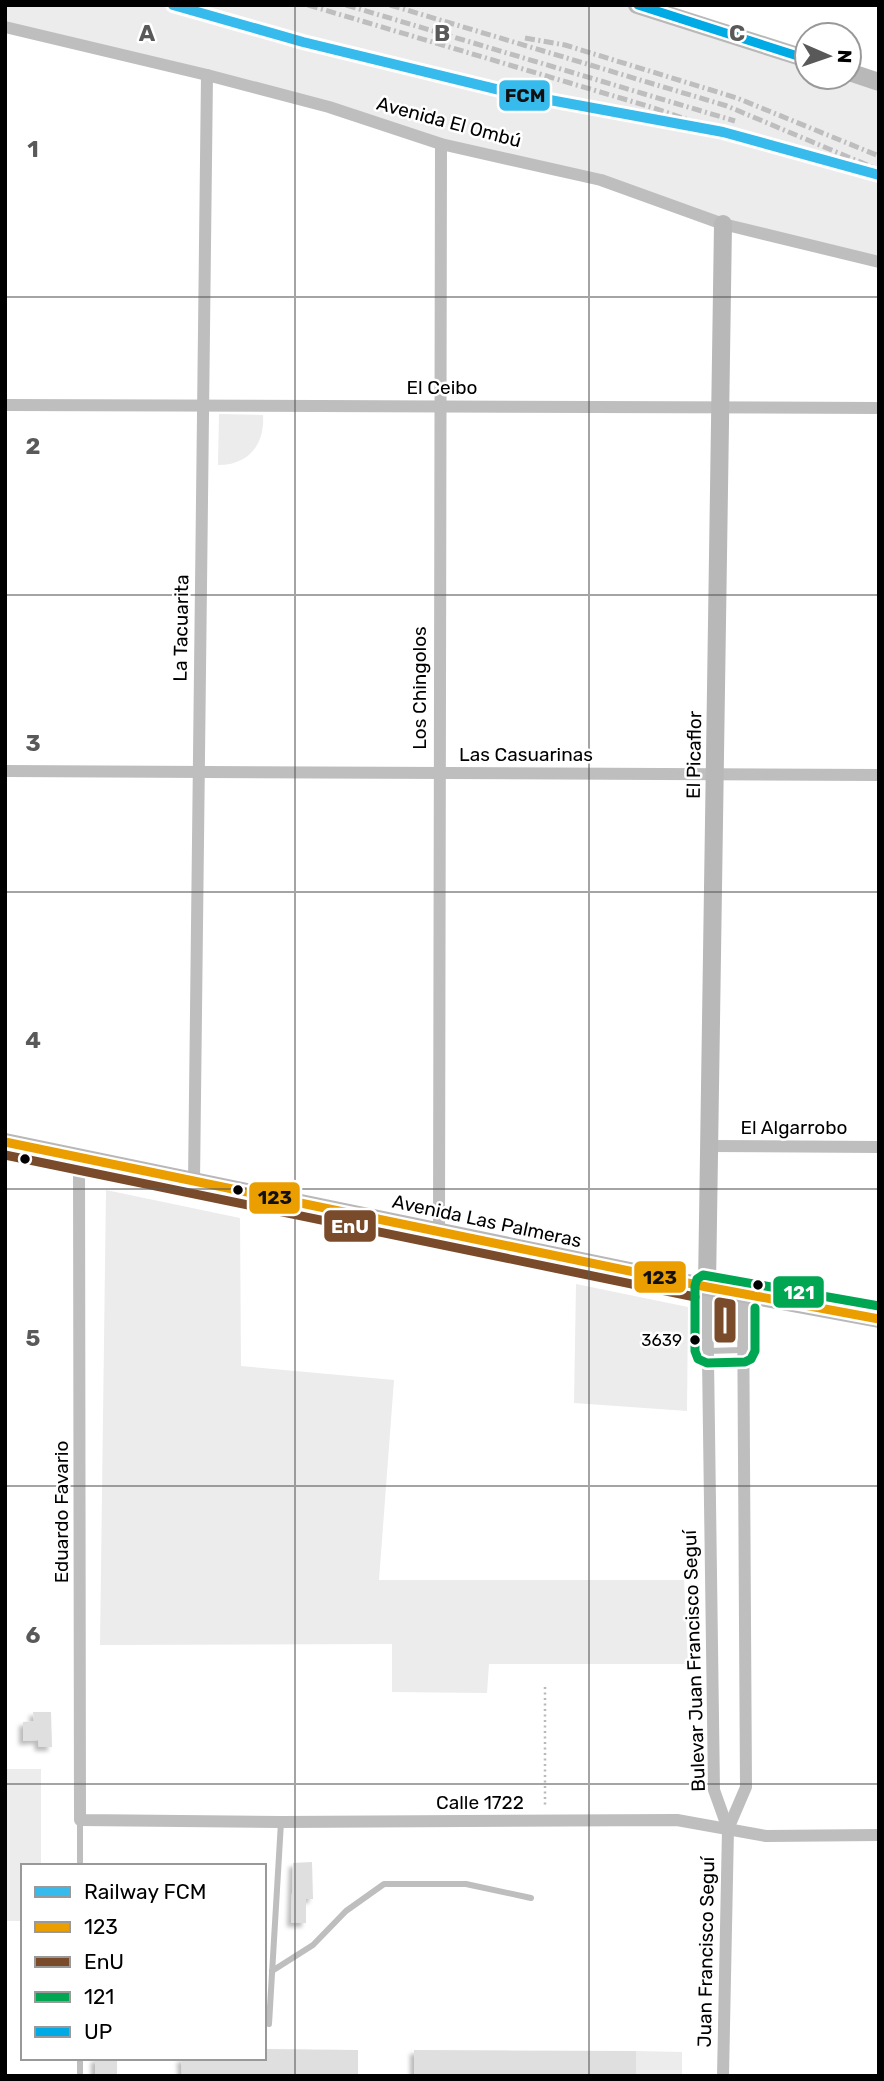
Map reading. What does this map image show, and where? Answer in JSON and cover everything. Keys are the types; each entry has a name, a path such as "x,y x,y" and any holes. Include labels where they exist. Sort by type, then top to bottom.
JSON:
{"main road":[{"path":"638,5 793,55"},
{"name":"El Picaflor","path":"707,1287 723,224"},
{"name":"Avenida Las Palmeras","path":"5,1142 707,1287 879,1319"}],"street":[{"name":"Avenida El Ombú","path":"5,27 329,107 441,144 601,180 723,224 879,262"},
{"name":"La Tacuarita","path":"194,1182 208,75"},
{"name":"Los Chingolos","path":"439,1232 441,144"},
{"name":"El Ceibo","path":"5,405 879,408"},
{"name":"Las Casuarinas","path":"5,771 879,775"},
{"name":"El Algarrobo","path":"709,1146 879,1147"},
{"name":"Eduardo Favario","path":"79,1158 80,1820"},
{"name":"Bulevar Juan Francisco Seguí","path":"707,1287 714,1790 727,1829"},
{"path":"727,1829 746,1787 743,1294"},
{"name":"Calle 1722","path":"80,1820 677,1820 766,1836 879,1835"},
{"name":"Juan Francisco Seguí","path":"723,2076 727,1829"}],"lane":[{"path":"707,1351 743,1350"},
{"name":"Eduardo Favario","path":"80,1820 80,1864"},
{"path":"269,2024 281,1822"},
{"path":"272,1971 313,1945 346,1911 384,1885 466,1884 531,1898"}],"path":[{"path":"545,1688 545,1821"}],"shaded area":[{"path":"5,5 637,5 793,55 793,91 863,91 863,79 879,82 879,262 723,224 601,180 441,144 329,107 5,27"},
{"path":"219,414 263,415 263,426 258,444 246,457 218,465"},
{"path":"106,1190 240,1218 241,1366 394,1380 379,1580 684,1580 688,1664 489,1664 487,1693 392,1692 392,1644 100,1645"},
{"path":"576,1284 688,1307 687,1411 574,1403"},
{"path":"5,1769 41,1769 41,1864 21,1864 21,1921 5,1921"},
{"path":"636,2051 682,2052 682,2076 636,2076"}],"building":[{"path":"33,1712 51,1712 52,1747 39,1747 38,1740 23,1741 23,1722 34,1721"},
{"path":"312,1862 313,1899 306,1899 306,1923 291,1923 293,1863"},
{"path":"266,2049 358,2050 358,2076 182,2076 181,2060 266,2060"},
{"path":"414,2050 636,2051 636,2076 414,2076"},
{"path":"95,2060 117,2060 117,2074 95,2076"}],"railway":[{"path":"308,5 654,108 723,132"},
{"path":"346,5 735,121"},
{"path":"390,5 727,106 879,170"},
{"path":"525,38 565,45 737,98 879,156"}],"rail line":[{"name":"FCM","path":"173,5 303,42 512,93 723,132 879,175"}],"transit line":[{"name":"UP","path":"638,5 793,55"},
{"name":"123","path":"5,1142 707,1287 879,1319"},
{"name":"EnU","path":"5,1155 695,1297"},
{"name":"121","path":"755,1308 755,1351 751,1359 745,1362 707,1363 698,1359 695,1351 695,1286 697,1279 703,1275 879,1306"},
{"name":"EnU","path":"719,1302 731,1304 731,1338 719,1338 719,1302"}],"place":[{"name":"3639","path":"695,1340"}]}
